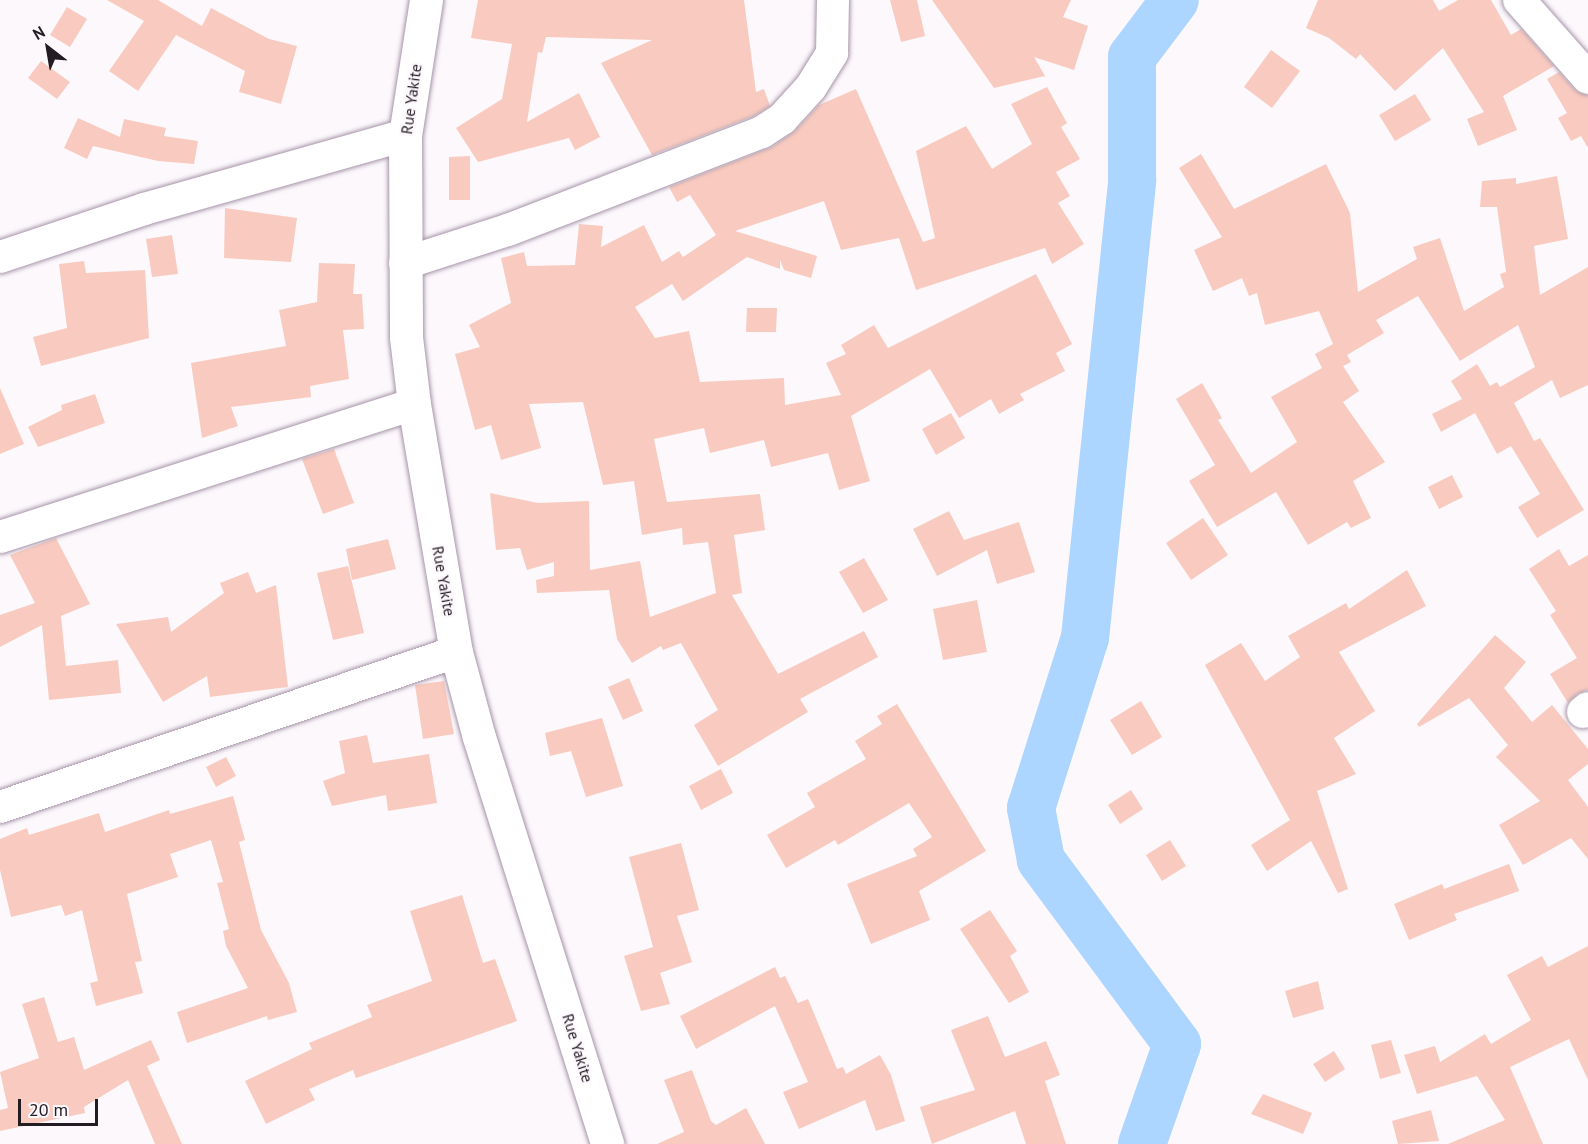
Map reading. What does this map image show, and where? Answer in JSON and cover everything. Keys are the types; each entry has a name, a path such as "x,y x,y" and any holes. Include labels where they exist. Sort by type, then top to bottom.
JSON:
{"main road":[{"name":"Rue Yakite","path":"426,0 405,135 405,337 414,404 456,652 479,737 607,1144"}],"street":[{"path":"405,263 508,230 762,132 782,119 811,87 832,53 833,0"},
{"path":"1519,0 1588,78"},
{"path":"0,257 144,209 405,135"},
{"path":"0,537 414,404"},
{"path":"0,807 456,652"}],"building":[{"path":"107,0 158,0 202,26 211,8 269,39 297,46 281,104 239,92 245,71 176,35 138,91 109,71 144,21"},
{"path":"478,0 744,0 756,92 764,89 770,106 754,116 652,155 601,63 652,40 546,37 542,53 538,52 527,122 579,93 600,137 575,150 569,138 478,162 456,128 502,99 512,44 471,38"},
{"path":"890,0 917,0 925,36 901,42"},
{"path":"932,0 1071,0 1063,17 1088,26 1074,70 1034,57 1045,76 994,88"},
{"path":"1318,0 1433,0 1439,11 1458,0 1491,0 1511,35 1521,29 1554,66 1503,96 1517,130 1478,146 1467,119 1484,112 1443,48 1395,91 1360,54 1356,59 1329,38 1306,28"},
{"path":"67,7 87,19 70,47 50,35"},
{"path":"1271,50 1300,71 1272,108 1244,87"},
{"path":"41,61 70,82 57,99 28,78"},
{"path":"1559,72 1575,90 1588,95 1588,148 1581,136 1571,141 1558,118 1567,113 1547,79"},
{"path":"1047,87 1067,123 1061,127 1080,159 1056,172 1070,196 1058,203 1084,244 1052,264 1045,248 916,290 899,238 841,250 824,201 735,231 817,256 811,278 784,270 780,260 780,269 747,257 683,301 672,284 635,307 655,338 689,331 700,382 784,378 785,405 841,395 826,363 846,354 841,345 874,325 888,348 1036,274 1072,344 1056,353 1065,371 1020,394 1024,400 999,414 991,399 959,418 930,369 851,416 870,481 839,490 828,453 771,467 764,440 710,453 704,428 654,439 667,502 760,494 765,530 734,535 742,593 732,595 778,674 864,631 878,657 800,699 808,712 718,766 694,725 718,710 681,643 663,650 661,646 632,663 617,639 609,590 537,593 536,580 554,576 554,562 527,570 520,548 496,550 490,493 538,503 589,501 590,570 640,561 650,617 716,593 708,542 683,545 682,528 642,535 634,481 603,485 583,402 529,404 541,448 501,460 491,425 475,430 455,354 480,347 469,325 511,303 501,258 524,252 527,266 575,265 579,224 603,226 601,247 644,225 662,262 679,251 683,257 716,235 690,195 677,202 669,187 772,147 795,131 819,105 856,89 923,242 935,238 916,151 966,126 992,169 1032,144 1011,104"},
{"path":"1415,94 1431,120 1395,141 1379,115"},
{"path":"78,118 120,137 124,119 166,128 164,136 198,141 194,164 158,161 93,146 87,159 64,148"},
{"path":"1201,154 1234,209 1326,164 1350,213 1358,292 1417,259 1413,247 1440,238 1464,311 1504,287 1500,274 1506,272 1497,207 1480,207 1482,181 1516,178 1516,184 1557,176 1568,239 1534,246 1540,295 1588,267 1588,385 1560,398 1552,380 1514,403 1534,441 1540,438 1584,510 1537,538 1518,507 1540,494 1511,446 1497,454 1475,413 1441,432 1432,414 1462,399 1451,381 1477,364 1490,386 1497,382 1500,387 1535,367 1518,325 1460,361 1418,296 1376,320 1384,333 1347,355 1351,362 1343,366 1359,391 1343,402 1385,462 1353,481 1371,518 1351,528 1347,522 1308,545 1276,492 1217,527 1189,481 1215,465 1176,399 1202,383 1222,418 1218,420 1251,473 1297,442 1271,397 1322,368 1315,354 1333,344 1319,311 1265,325 1257,293 1249,296 1242,278 1213,291 1194,250 1222,237 1179,168"},
{"path":"470,156 470,200 449,200 449,157"},
{"path":"225,208 297,218 291,262 224,258"},
{"path":"172,235 178,274 152,277 146,239"},
{"path":"84,261 86,273 145,270 149,338 41,366 33,337 67,328 59,264"},
{"path":"319,263 355,264 353,294 362,294 364,329 343,330 349,379 310,386 311,397 231,407 238,426 202,438 191,363 286,346 279,310 317,302"},
{"path":"747,308 777,308 776,332 746,332"},
{"path":"0,388 24,444 0,454"},
{"path":"95,394 105,423 38,447 28,427 62,410 61,405"},
{"path":"951,413 965,438 936,455 922,429"},
{"path":"334,449 354,503 323,514 302,459"},
{"path":"1452,475 1463,497 1439,509 1428,487"},
{"path":"949,511 964,540 1019,522 1035,572 997,584 987,550 937,576 913,529"},
{"path":"1203,518 1228,555 1191,580 1166,543"},
{"path":"56,538 90,604 61,616 66,666 118,660 121,693 49,700 42,625 0,647 0,615 35,603 10,555"},
{"path":"388,539 396,569 352,580 346,549"},
{"path":"1559,549 1569,566 1588,555 1588,690 1577,694 1568,703 1550,674 1577,658 1550,615 1556,611 1529,569"},
{"path":"864,558 888,600 863,613 839,572"},
{"path":"348,566 364,633 333,640 317,573"},
{"path":"1407,570 1426,606 1339,652 1375,711 1334,738 1356,774 1317,791 1348,889 1338,893 1311,841 1267,871 1251,845 1290,820 1205,665 1241,643 1265,681 1300,657 1288,636 1346,603 1349,609"},
{"path":"248,572 256,593 276,585 288,687 210,697 207,676 163,702 116,624 168,617 171,632 224,593 220,583"},
{"path":"977,600 987,652 943,660 933,609"},
{"path":"1495,635 1526,662 1504,688 1532,722 1552,705 1588,749 1588,764 1568,780 1588,807 1588,859 1571,838 1523,865 1499,825 1540,801 1496,757 1508,745 1469,698 1419,727 1417,724"},
{"path":"629,678 643,711 623,720 608,687"},
{"path":"444,681 454,734 423,739 415,685"},
{"path":"1141,701 1162,737 1132,755 1110,720"},
{"path":"897,704 986,851 919,891 930,920 871,944 847,884 917,856 913,849 932,837 909,803 838,845 835,840 786,868 767,835 815,807 807,793 866,759 855,741 882,724 877,716"},
{"path":"602,718 623,786 586,797 571,751 550,756 545,733"},
{"path":"367,735 373,763 429,754 437,803 388,811 386,795 332,806 323,781 345,773 339,741"},
{"path":"226,757 236,776 216,787 206,767"},
{"path":"721,769 733,793 701,810 689,786"},
{"path":"1131,790 1143,809 1120,824 1108,805"},
{"path":"233,796 245,840 239,842 261,930 289,983 297,1012 268,1020 267,1016 187,1043 177,1012 248,988 226,946 223,931 229,929 217,883 223,882 211,840 170,854 178,877 127,894 142,961 135,962 143,993 96,1006 90,983 98,981 82,910 65,916 61,905 11,917 0,870 0,839 27,828 29,835 99,813 105,832 169,810 170,814"},
{"path":"1170,840 1186,866 1162,881 1146,855"},
{"path":"681,843 699,910 677,916 692,962 660,973 670,1004 641,1011 624,956 653,947 629,857"},
{"path":"1509,864 1519,891 1454,914 1457,920 1409,940 1394,904 1442,884 1444,889"},
{"path":"462,895 483,963 495,959 517,1021 356,1078 353,1070 309,1089 315,1100 266,1124 245,1081 312,1049 309,1043 372,1017 367,1005 432,981 410,911"},
{"path":"990,910 1017,951 1010,956 1029,992 1009,1003 960,929"},
{"path":"1588,946 1588,1080 1569,1039 1510,1067 1543,1144 1448,1144 1505,1120 1477,1076 1417,1094 1404,1055 1435,1046 1440,1062 1485,1034 1491,1044 1531,1020 1507,975 1542,956 1548,967"},
{"path":"775,967 780,978 785,976 798,1003 808,999 837,1069 843,1067 846,1074 880,1055 891,1075 905,1121 876,1131 865,1100 799,1129 783,1092 808,1082 775,1006 696,1049 680,1016"},
{"path":"1318,981 1324,1009 1293,1018 1285,991"},
{"path":"44,997 58,1042 74,1037 84,1070 151,1040 160,1060 147,1066 182,1144 155,1144 128,1080 84,1107 85,1113 0,1131 0,1110 8,1108 0,1072 39,1058 22,1004"},
{"path":"988,1016 1005,1057 1046,1041 1060,1075 1045,1081 1066,1144 1026,1144 1015,1111 932,1144 920,1107 975,1090 951,1030"},
{"path":"1391,1040 1401,1073 1380,1079 1371,1045"},
{"path":"1334,1051 1345,1069 1325,1082 1313,1064"},
{"path":"692,1070 711,1121 716,1125 746,1108 765,1144 657,1144 684,1132 664,1080"},
{"path":"1263,1094 1312,1113 1303,1134 1251,1114"},
{"path":"1431,1110 1439,1141 1398,1144 1392,1121"}],"waterway":[{"path":"1142,1144 1177,1044 1041,860 1031,808 1085,638 1132,180 1132,57 1175,0"}]}
